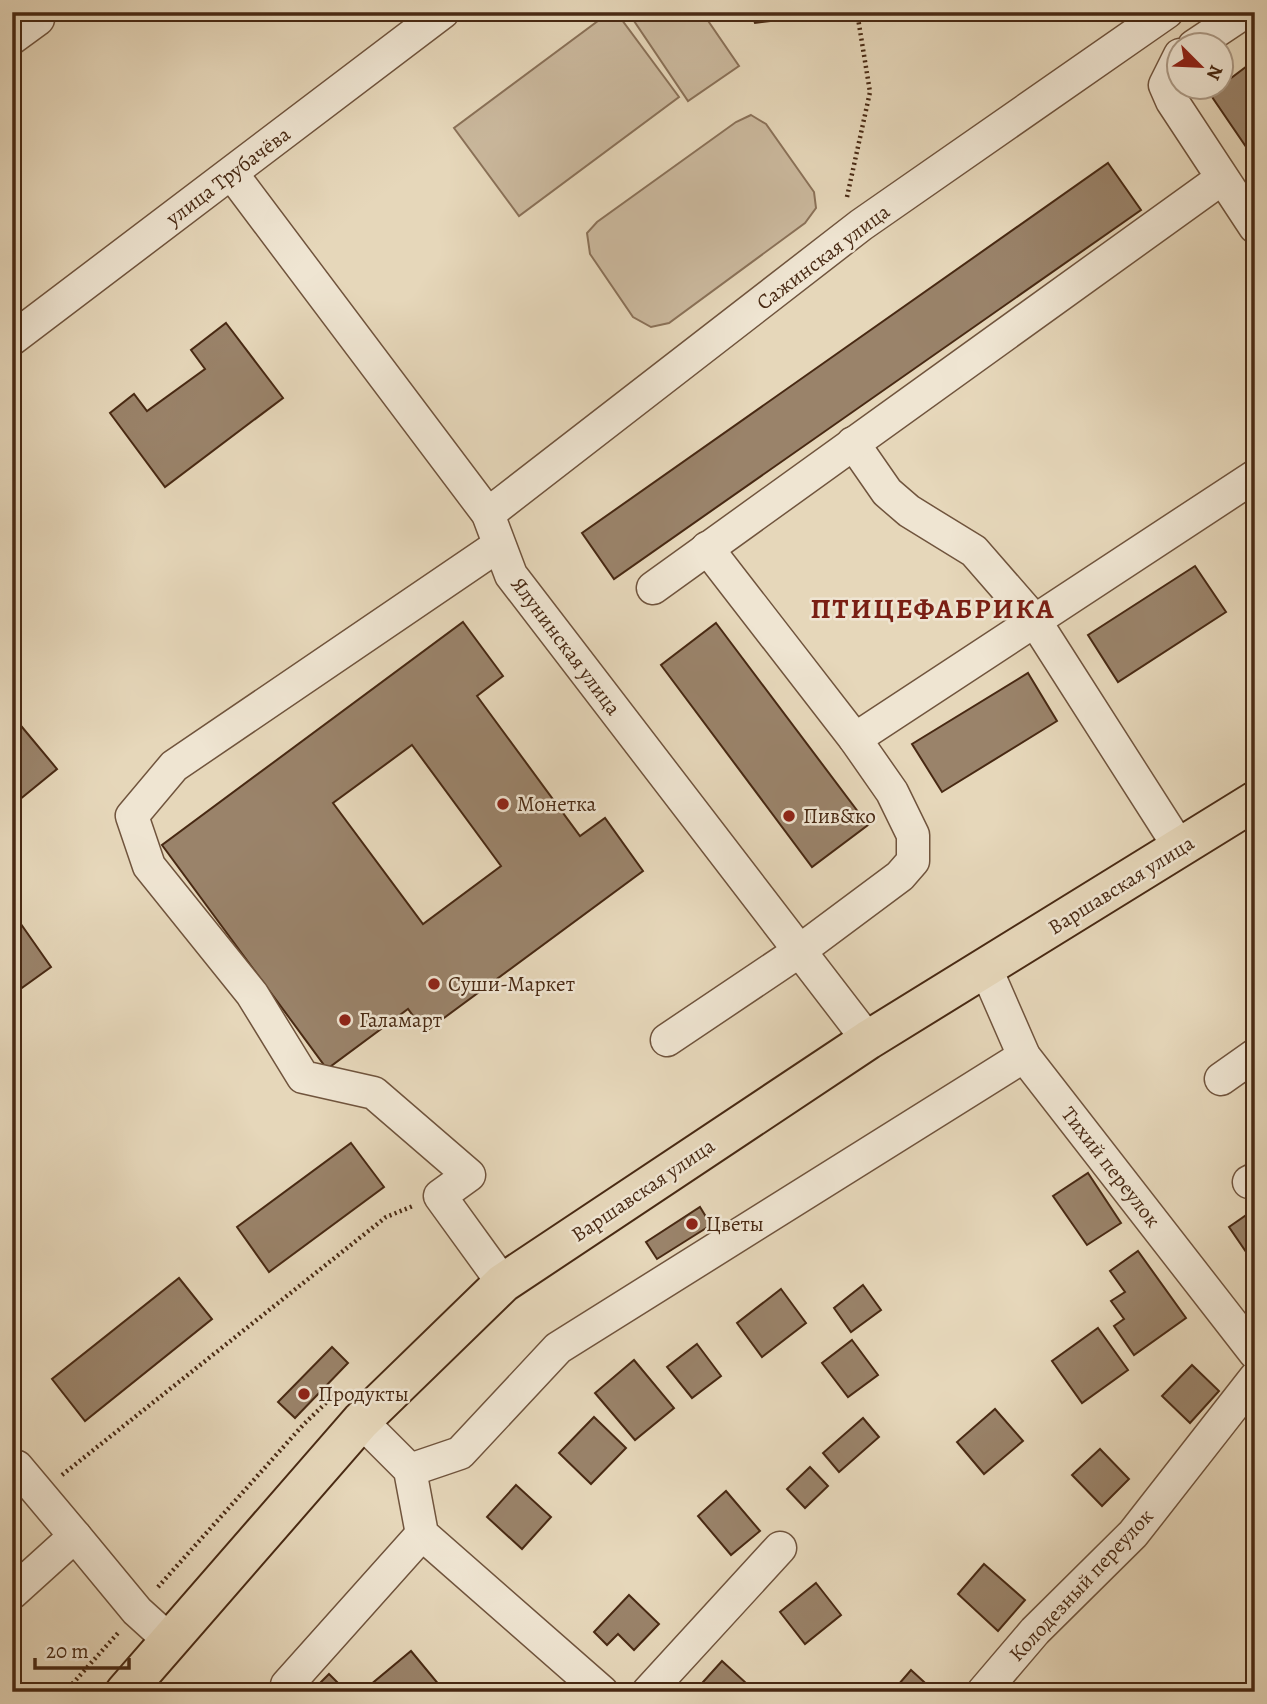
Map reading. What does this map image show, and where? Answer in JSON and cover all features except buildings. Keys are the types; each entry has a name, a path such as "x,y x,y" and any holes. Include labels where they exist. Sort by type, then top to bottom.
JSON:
{"main road":[{"name":"Варшавская улица","path":"125,1692 361,1421 503,1283 868,1040 1255,801"}],"street":[{"name":"улица Трубачёва","path":"12,339 443,12"},
{"name":"Сажинская улица","path":"488,514 837,244 1167,12"},
{"path":"1215,32 1245,12"},
{"path":"12,38 38,19"},
{"path":"1173,102 1255,227"},
{"name":"Ялунинская улица","path":"232,174 488,514 511,575 868,1040"},
{"path":"653,588 1221,179"},
{"path":"853,443 887,492 909,511 974,551 1035,621 1180,848"},
{"path":"855,739 1255,475"},
{"path":"499,545 174,766 132,816 149,866 252,994 303,1077 373,1093 469,1175 440,1196 503,1283"},
{"path":"667,1040 798,952 900,876 913,861 913,835 892,792 855,739 707,548"},
{"name":"Тихий переулок","path":"986,969 1024,1056 1255,1353"},
{"path":"1221,1079 1255,1055"},
{"path":"410,1470 460,1453 558,1348 1024,1056"},
{"name":"Колодезный переулок","path":"983,1692 1035,1631 1133,1534 1255,1378"},
{"path":"361,1421 410,1470 422,1534 601,1692"},
{"path":"14,1465 136,1611 169,1640"},
{"path":"287,1685 422,1534"},
{"path":"12,1593 75,1536"},
{"path":"648,1692 780,1548"}],"path":[{"path":"837,244 870,92 857,12"},
{"path":"39,1493 386,1217 440,1196"}],"shaded area":[{"path":"610,12 616,12 679,97 519,216 454,128"},
{"path":"628,12 702,12 739,66 688,101"},
{"path":"751,115 766,124 814,192 816,208 805,223 669,323 651,327 633,317 590,254 587,233 597,222 736,122"}],"place":[{"name":"Монетка","path":"503,804"},
{"name":"Пив&ко","path":"789,816"},
{"name":"Суши-Маркет","path":"434,984"},
{"name":"Галамарт","path":"345,1020"},
{"name":"Цветы","path":"692,1224"},
{"name":"Продукты","path":"304,1394"}],"district":[{"name":"ПТИЦЕФАБРИКА","path":"933,608"}]}
